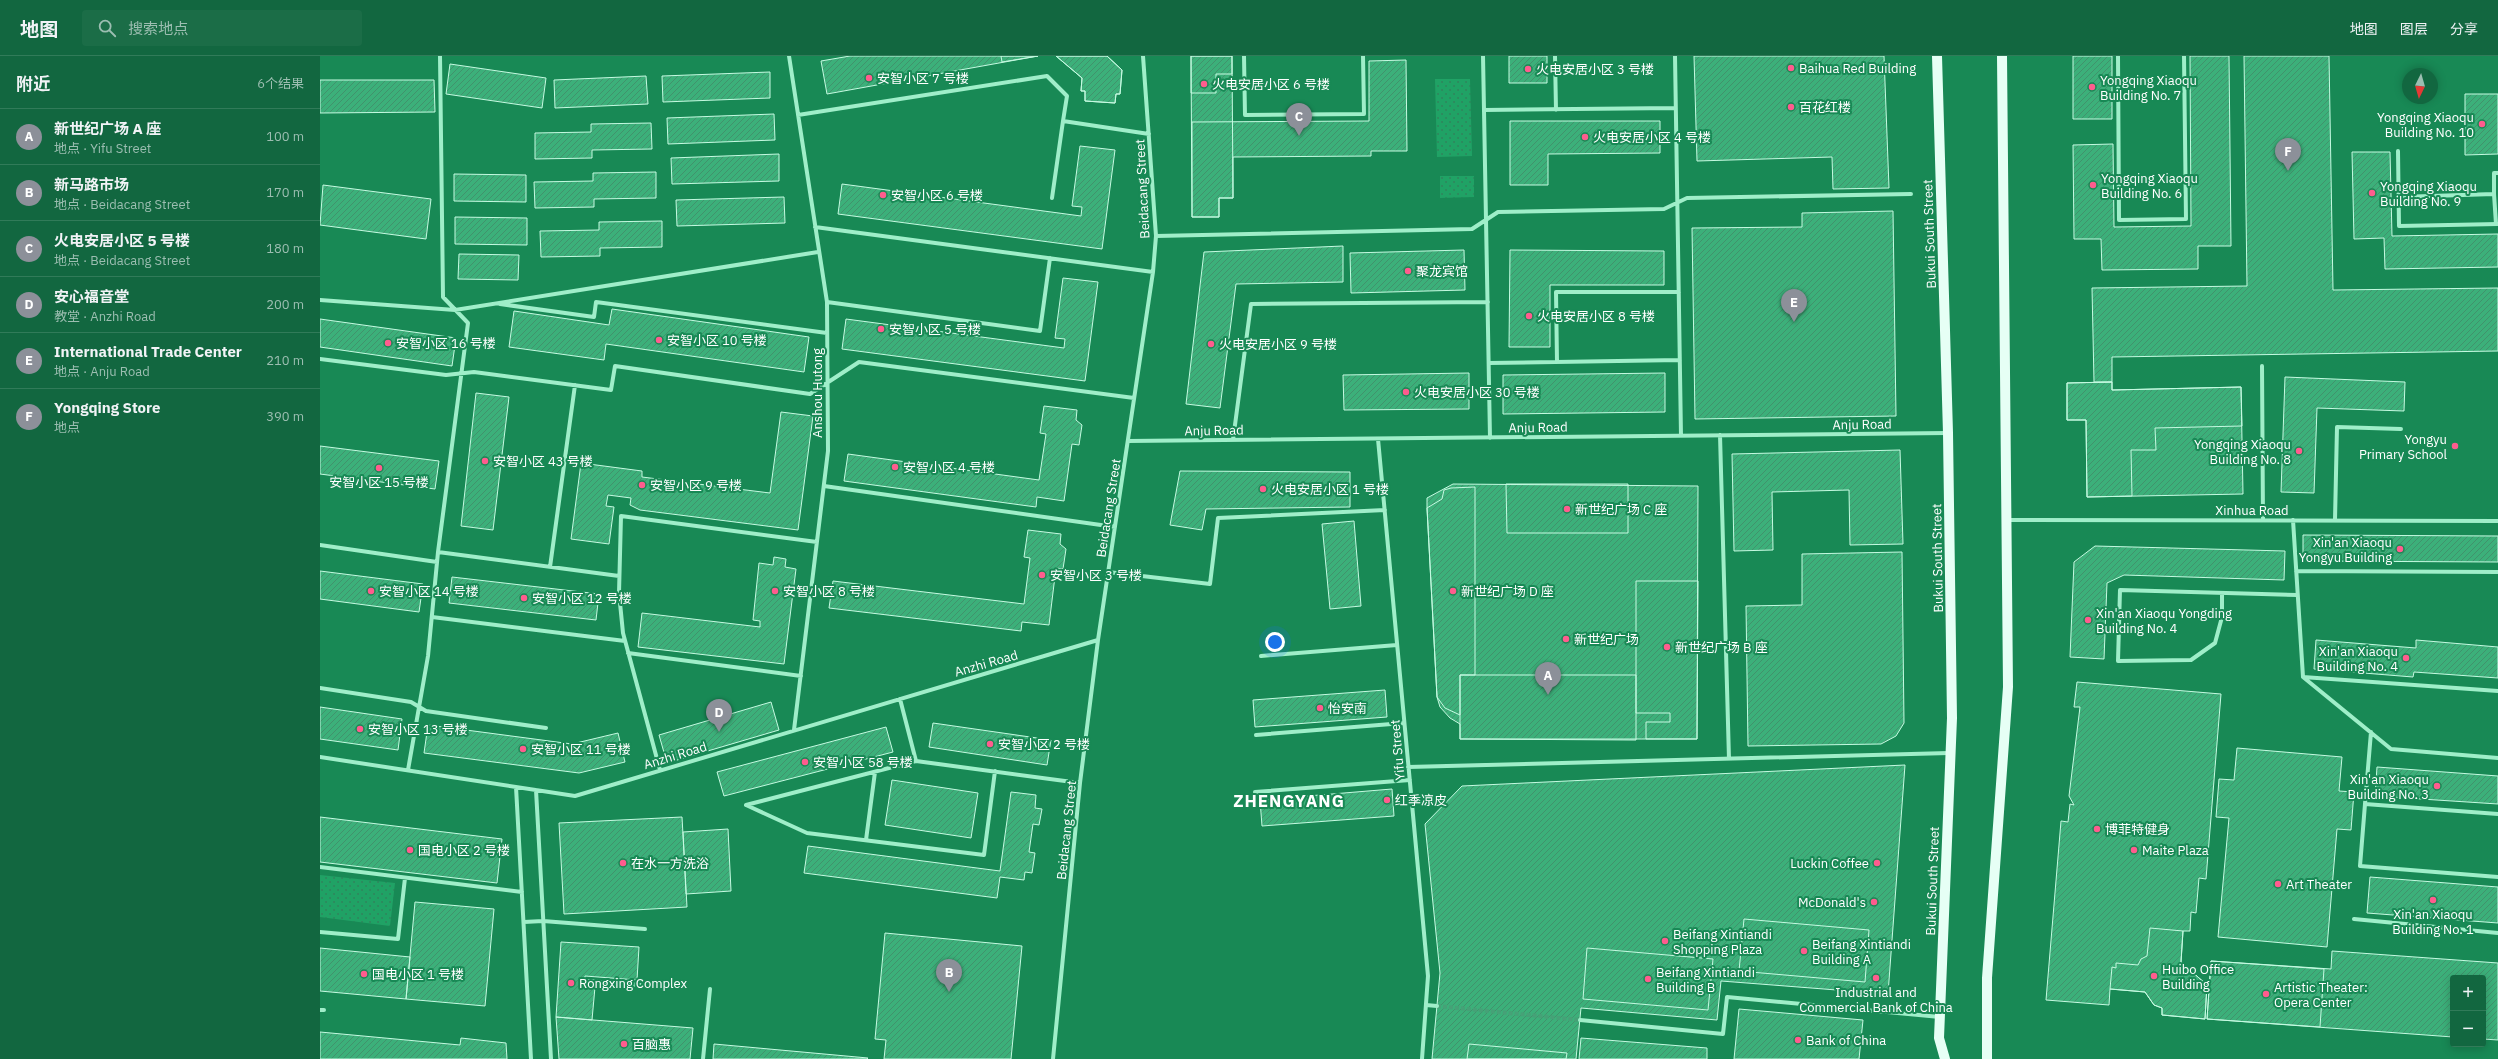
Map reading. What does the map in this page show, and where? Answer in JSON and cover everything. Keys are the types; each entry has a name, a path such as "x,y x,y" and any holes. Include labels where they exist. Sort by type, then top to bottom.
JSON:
{"main road":[{"name":"Bukui South Street","path":"1937,56 1948,433 1952,718 1939,1038 1946,1059"},
{"path":"1987,1059 1987,978 2008,687 2002,56"}],"street":[{"path":"408,770 432,617 438,552 468,323 443,297 440,56"},
{"name":"Anshou Hutong","path":"789,56 814,227 827,302 828,452 794,730"},
{"name":"Beidacang Street","path":"1053,1059 1080,782 1098,640 1153,272 1156,236 1143,56"},
{"path":"1244,56 1245,115 1364,114 1363,56"},
{"path":"1483,56 1490,438"},
{"path":"1555,56 1556,110"},
{"path":"1674,56 1681,436"},
{"path":"2118,56 2119,220 2186,219 2184,56"},
{"path":"798,115 1047,76 1067,96 1052,198"},
{"path":"1484,110 1675,108"},
{"path":"1063,122 1149,134"},
{"path":"2398,150 2399,226 2497,224 2494,194 2494,173 2498,173"},
{"path":"1156,236 1472,229 1498,212 1664,209 1687,198 1911,194"},
{"path":"2399,197 2494,194"},
{"path":"814,227 1153,272"},
{"path":"320,300 455,310 818,252"},
{"path":"827,302 1040,332 1050,258"},
{"path":"1557,362 1556,292 1679,292"},
{"path":"495,303 594,317 596,302 827,334"},
{"path":"1233,440 1251,304 1488,302"},
{"path":"320,359 446,375 474,372 611,390 615,366 810,394 859,362 1134,398"},
{"path":"1489,363 1680,360"},
{"path":"2262,366 2262,520"},
{"path":"550,567 575,386"},
{"path":"2335,520 2338,427 2401,429"},
{"name":"Anju Road","path":"1128,441 1948,433"},
{"path":"1720,435 1729,759"},
{"name":"Yifu Street","path":"1378,439 1428,976 1422,1059"},
{"path":"824,486 1115,528"},
{"path":"1108,572 1210,584 1218,518 1385,510"},
{"path":"660,770 625,641 618,593 621,516 817,542"},
{"name":"Xinhua Road","path":"2007,520 2498,521"},
{"path":"2293,520 2303,677 2391,749 2498,758"},
{"path":"320,545 437,562"},
{"path":"438,552 619,576"},
{"path":"2296,571 2498,572"},
{"path":"2222,593 2222,617 2215,643 2191,660 2118,661 2120,590 2298,595"},
{"path":"432,617 625,641"},
{"name":"Anzhi Road","path":"320,757 575,796 1098,640"},
{"path":"1261,656 1397,645"},
{"path":"628,653 800,676"},
{"path":"2303,677 2498,691"},
{"path":"320,688 411,702 426,711 546,728"},
{"path":"900,699 916,761"},
{"path":"1256,735 1404,723"},
{"path":"2371,732 2360,866 2498,877"},
{"path":"1408,767 1950,753"},
{"path":"995,771 984,855 807,833 746,805 916,761 995,771 1080,782"},
{"path":"866,840 875,772"},
{"path":"1254,792 1410,780"},
{"path":"516,787 531,1059"},
{"path":"536,790 551,1059"},
{"path":"2365,804 2498,814"},
{"path":"320,867 522,892"},
{"path":"320,932 398,939 405,878"},
{"path":"2354,919 2498,933"},
{"path":"524,922 543,921 645,930"},
{"path":"589,981 640,985"},
{"path":"703,1059 710,989"},
{"path":"1580,1020 1723,1034 1727,997 1940,1017"},
{"path":"1426,1005 1437,1006"}],"green space":[{"path":"1435,79 1470,79 1472,156 1437,157"},
{"path":"1440,176 1474,176 1474,197 1440,198"},
{"path":"320,875 395,883 390,926 320,917"}],"building":[{"name":"安智小区 7 号楼","path":"850,56 1038,56 827,94 821,61"},
{"path":"1001,56 1038,56 1002,62"},
{"path":"1056,56 1107,56 1122,70 1120,94 1116,94 1115,103 1085,101 1085,91 1081,91 1082,78"},
{"path":"1056,56 1107,56 1122,70 1120,94 1116,94 1115,103 1085,101 1085,91 1081,91 1082,78"},
{"name":"火电安居小区 6 号楼","path":"1191,56 1232,56 1232,74 1216,74 1216,93 1191,93"},
{"path":"1191,56 1232,56 1233,198 1219,198 1219,217 1192,217"},
{"name":"火电安居小区 3 号楼","path":"1509,56 1547,56 1547,83 1509,83"},
{"name":"百花红楼","path":"1694,56 1884,56 1889,188 1833,189 1832,157 1697,161"},
{"name":"Yongqing Xiaoqu Building No. 7","path":"2073,56 2112,56 2112,119 2073,119"},
{"name":"Yongqing Xiaoqu Building No. 6","path":"2190,56 2229,56 2231,246 2198,246 2198,269 2102,270 2101,239 2074,239 2073,145 2113,144 2114,227 2191,226"},
{"path":"2244,56 2329,56 2333,290 2498,288 2498,351 2112,357 2112,382 2094,382 2092,288 2247,286"},
{"path":"1406,60 1407,151 1371,151 1371,156 1233,157 1233,198 1219,198 1219,217 1192,217 1192,122 1369,121 1369,61"},
{"path":"450,64 546,78 542,108 446,94"},
{"path":"770,72 770,98 663,102 662,76"},
{"path":"646,76 648,104 555,108 554,80"},
{"path":"320,80 434,80 435,112 320,113"},
{"name":"Yongqing Xiaoqu Building No. 10","path":"2465,94 2498,94 2498,154 2465,155"},
{"path":"774,114 775,140 668,144 667,118"},
{"name":"火电安居小区 4 号楼","path":"1510,121 1660,121 1660,153 1548,154 1548,185 1510,185"},
{"path":"651,123 652,149 592,150 592,158 535,159 535,133 591,132 591,124"},
{"name":"安智小区 6 号楼","path":"1080,146 1115,150 1102,249 838,214 842,184 1081,216 1082,207 1072,206"},
{"name":"Yongqing Xiaoqu Building No. 9","path":"2352,152 2390,152 2392,236 2498,234 2498,267 2385,269 2384,238 2354,239"},
{"path":"779,154 779,181 672,184 671,158"},
{"path":"656,172 656,198 594,199 594,207 535,208 534,182 593,181 593,173"},
{"path":"454,174 526,175 526,202 454,201"},
{"path":"323,185 431,199 426,239 320,225"},
{"path":"784,197 785,223 677,226 676,200"},
{"path":"1893,211 1896,416 1695,419 1692,228 1802,227 1802,213"},
{"path":"455,217 527,218 527,245 455,244"},
{"path":"662,221 662,247 600,248 600,256 541,257 540,231 599,230 599,222"},
{"name":"火电安居小区 9 号楼","path":"1343,246 1343,282 1236,284 1220,408 1186,404 1204,252"},
{"name":"聚龙宾馆","path":"1464,250 1465,290 1351,293 1350,253"},
{"name":"火电安居小区 8 号楼","path":"1510,250 1664,251 1664,285 1550,285 1550,347 1509,347"},
{"path":"459,254 519,255 518,280 458,279"},
{"name":"安智小区 5 号楼","path":"1063,278 1098,282 1085,381 842,349 846,319 1064,348 1065,339 1055,338"},
{"name":"安智小区 10 号楼","path":"612,309 809,337 804,372 606,344 604,360 509,347 514,311 609,325"},
{"name":"安智小区 16 号楼","path":"320,319 456,338 452,366 320,347"},
{"name":"火电安居小区 30 号楼","path":"1469,373 1469,409 1344,410 1343,375"},
{"path":"1665,373 1665,412 1503,414 1503,375"},
{"name":"Yongqing Xiaoqu Building No. 8","path":"2285,377 2405,382 2404,411 2317,408 2314,493 2281,492"},
{"path":"2112,382 2112,390 2241,387 2242,426 2155,428 2156,450 2131,450 2132,496 2087,497 2086,420 2067,420 2067,383"},
{"path":"2112,382 2112,390 2241,387 2243,494 2087,497 2086,420 2067,420 2067,383"},
{"name":"安智小区 43 号楼","path":"476,393 509,397 493,530 461,526"},
{"name":"安智小区 4 号楼","path":"1044,406 1077,410 1076,420 1082,425 1079,445 1072,444 1064,501 1037,497 1036,507 844,481 848,454 1039,480 1046,434 1040,433"},
{"name":"安智小区 9 号楼","path":"781,412 813,416 798,530 640,510 630,505 631,498 608,495 606,506 614,507 609,544 571,539 581,463 642,471 642,477 770,493"},
{"name":"安智小区 15 号楼","path":"320,446 439,461 435,489 320,474"},
{"path":"1900,450 1903,544 1850,545 1849,490 1772,492 1773,550 1734,551 1732,454"},
{"name":"火电安居小区 1 号楼","path":"1180,471 1350,472 1350,507 1206,509 1202,530 1170,525"},
{"name":"新世纪广场","path":"1453,484 1698,486 1697,739 1460,739 1460,724 1450,718 1440,707 1437,697 1427,508 1427,498"},
{"name":"新世纪广场 C 座","path":"1506,484 1628,484 1628,533 1507,533"},
{"name":"新世纪广场 D 座","path":"1475,487 1475,675 1460,675 1460,715 1445,708 1437,697 1427,508 1442,499 1444,490 1451,488"},
{"name":"火电安居小区 1 号楼","path":"1354,521 1361,606 1330,609 1322,524"},
{"name":"安智小区 3 号楼","path":"1028,530 1061,534 1060,544 1066,549 1063,569 1056,568 1049,625 1022,622 1021,631 829,608 833,581 1024,604 1030,558 1024,557"},
{"name":"Xin'an Xiaoqu Yongyu Building","path":"2303,535 2498,536 2498,562 2303,561"},
{"name":"Xin'an Xiaoqu Yongding Building No. 4","path":"2095,546 2285,551 2284,580 2124,575 2107,583 2104,659 2070,657 2074,562"},
{"path":"1902,552 1904,723 1896,736 1881,744 1748,746 1746,606 1802,605 1802,554"},
{"name":"安智小区 8 号楼","path":"774,557 786,559 785,567 796,569 784,664 638,647 642,613 760,627 760,621 753,620 759,563 773,565"},
{"name":"安智小区 14 号楼","path":"320,571 423,584 419,612 320,599"},
{"name":"安智小区 12 号楼","path":"452,577 599,594 596,620 449,603"},
{"name":"新世纪广场 B 座","path":"1636,581 1698,581 1697,739 1646,739 1646,722 1670,722 1670,713 1636,713"},
{"name":"Xin'an Xiaoqu Building No. 4","path":"2316,640 2416,648 2416,640 2498,647 2498,678 2414,672 2413,677 2314,669"},
{"path":"1460,675 1636,675 1636,740 1460,739"},
{"name":"Maite Plaza","path":"2077,682 2221,694 2206,879 2199,878 2196,913 2191,912 2190,931 2183,931 2181,962 2207,985 2205,1019 2162,1015 2162,1008 2154,1005 2145,992 2110,989 2109,1005 2046,1000 2061,821 2068,822 2070,804 2074,805 2069,796 2080,707 2074,707"},
{"name":"怡安南","path":"1385,690 1387,717 1255,727 1253,700"},
{"path":"771,702 779,730 667,763 659,735"},
{"name":"安智小区 13 号楼","path":"320,707 402,719 398,750 320,739"},
{"name":"安智小区 2 号楼","path":"933,723 1051,740 1047,765 929,747"},
{"name":"安智小区 11 号楼","path":"428,725 572,744 618,733 625,762 579,773 424,753"},
{"name":"安智小区 58 号楼","path":"886,727 893,752 724,796 717,772"},
{"name":"Art Theater","path":"2237,748 2342,757 2339,791 2354,792 2351,830 2337,829 2327,947 2218,937 2229,818 2216,817 2219,779 2234,780"},
{"name":"Beifang Xintiandi Shopping Plaza","path":"1905,765 1888,994 1721,981 1717,1020 1581,1008 1576,1059 1432,1059 1440,973 1425,824 1462,786"},
{"name":"Xin'an Xiaoqu Building No. 3","path":"2377,767 2498,776 2498,804 2375,796"},
{"path":"892,780 978,793 971,838 885,825"},
{"path":"1392,789 1394,816 1262,826 1260,800"},
{"path":"1011,792 1036,795 1035,808 1042,809 1039,825 1033,824 1029,852 1035,853 1032,873 1025,872 1024,880 1000,877 997,898 804,873 808,846 1000,871"},
{"name":"国电小区 2 号楼","path":"320,817 502,839 497,883 320,862"},
{"name":"在水一方洗浴","path":"682,817 687,907 564,914 559,823"},
{"path":"728,829 731,891 686,894 683,832"},
{"name":"Xin'an Xiaoqu Building No. 1","path":"2370,877 2498,887 2498,923 2367,913"},
{"path":"415,902 494,909 485,1006 406,999"},
{"name":"Beifang Xintiandi Building A","path":"1744,919 1869,930 1865,982 1739,971"},
{"name":"Huibo Office Building","path":"2150,928 2183,931 2181,962 2207,985 2205,1019 2162,1015 2162,1008 2154,1005 2145,992 2110,989 2112,967 2116,968 2116,963 2138,965 2141,959 2147,956"},
{"path":"885,933 1022,946 1011,1059 884,1059 886,1040 875,1039"},
{"name":"Rongxing Complex","path":"561,942 639,947 637,980 585,976 584,986 595,987 592,1020 556,1017"},
{"name":"国电小区 1 号楼","path":"320,948 410,957 406,999 320,991"},
{"name":"Beifang Xintiandi Building B","path":"1587,948 1713,959 1708,1010 1583,999"},
{"path":"2332,951 2498,963 2498,1040 2486,1039 2486,975 2450,975 2450,1037 2207,1019 2211,961 2331,969"},
{"name":"Artistic Theater: Opera Center","path":"2211,961 2324,969 2320,1027 2207,1019"},
{"name":"Bank of China","path":"1739,1009 1863,1020 1859,1059 1734,1059"},
{"name":"百脑惠","path":"556,1017 693,1028 690,1059 559,1059"},
{"path":"320,1032 460,1045 461,1038 506,1043 507,1059 320,1059"},
{"path":"1581,1038 1707,1048 1707,1059 1579,1059"},
{"path":"714,1044 868,1058 713,1059"},
{"path":"1469,1044 1567,1053 1566,1059 1467,1059"}],"tunnel":[{"path":"1437,1006 1580,1020"}],"place":[{"name":"Baihua Red Building","path":"1791,68"},
{"name":"火电安居小区 3 号楼","path":"1528,69"},
{"name":"安智小区 7 号楼","path":"869,78"},
{"name":"火电安居小区 6 号楼","path":"1204,84"},
{"name":"Yongqing Xiaoqu Building No. 7","path":"2092,87"},
{"name":"百花红楼","path":"1791,107"},
{"name":"Yongqing Xiaoqu Building No. 10","path":"2482,124"},
{"name":"火电安居小区 5 号楼","path":"1299,136"},
{"name":"火电安居小区 4 号楼","path":"1585,137"},
{"name":"Yongqing Store","path":"2288,171"},
{"name":"Yongqing Xiaoqu Building No. 6","path":"2093,185"},
{"name":"Yongqing Xiaoqu Building No. 9","path":"2372,193"},
{"name":"安智小区 6 号楼","path":"883,195"},
{"name":"聚龙宾馆","path":"1408,271"},
{"name":"火电安居小区 8 号楼","path":"1529,316"},
{"name":"International Trade Center","path":"1794,322"},
{"name":"安智小区 5 号楼","path":"881,329"},
{"name":"安智小区 10 号楼","path":"659,340"},
{"name":"安智小区 16 号楼","path":"388,343"},
{"name":"火电安居小区 9 号楼","path":"1211,344"},
{"name":"火电安居小区 30 号楼","path":"1406,392"},
{"name":"Yongyu Primary School","path":"2455,446"},
{"name":"Yongqing Xiaoqu Building No. 8","path":"2299,451"},
{"name":"安智小区 43 号楼","path":"485,461"},
{"name":"安智小区 4 号楼","path":"895,467"},
{"name":"安智小区 15 号楼","path":"379,468"},
{"name":"安智小区 9 号楼","path":"642,485"},
{"name":"火电安居小区 1 号楼","path":"1263,489"},
{"name":"新世纪广场 C 座","path":"1567,509"},
{"name":"Xin'an Xiaoqu Yongyu Building","path":"2400,549"},
{"name":"安智小区 3 号楼","path":"1042,575"},
{"name":"安智小区 14 号楼","path":"371,591"},
{"name":"安智小区 8 号楼","path":"775,591"},
{"name":"新世纪广场 D 座","path":"1453,591"},
{"name":"安智小区 12 号楼","path":"524,598"},
{"name":"Xin'an Xiaoqu Yongding Building No. 4","path":"2088,620"},
{"name":"新世纪广场","path":"1566,639"},
{"name":"新世纪广场 B 座","path":"1667,647"},
{"name":"Xin'an Xiaoqu Building No. 4","path":"2406,658"},
{"name":"新世纪广场 A 座","path":"1548,695"},
{"name":"怡安南","path":"1320,708"},
{"name":"安智小区 13 号楼","path":"360,729"},
{"name":"安心福音堂","path":"719,732"},
{"name":"安智小区 2 号楼","path":"990,744"},
{"name":"安智小区 11 号楼","path":"523,749"},
{"name":"安智小区 58 号楼","path":"805,762"},
{"name":"Xin'an Xiaoqu Building No. 3","path":"2437,786"},
{"name":"红季凉皮","path":"1387,800"},
{"name":"博菲特健身","path":"2097,829"},
{"name":"国电小区 2 号楼","path":"410,850"},
{"name":"Maite Plaza","path":"2134,850"},
{"name":"在水一方洗浴","path":"623,863"},
{"name":"Luckin Coffee","path":"1877,863"},
{"name":"Art Theater","path":"2278,884"},
{"name":"Xin'an Xiaoqu Building No. 1","path":"2433,900"},
{"name":"McDonald's","path":"1874,902"},
{"name":"Beifang Xintiandi Shopping Plaza","path":"1665,941"},
{"name":"Beifang Xintiandi Building A","path":"1804,951"},
{"name":"国电小区 1 号楼","path":"364,974"},
{"name":"Huibo Office Building","path":"2154,976"},
{"name":"Industrial and Commercial Bank of China","path":"1876,978"},
{"name":"Beifang Xintiandi Building B","path":"1648,979"},
{"name":"Rongxing Complex","path":"571,983"},
{"name":"新马路市场","path":"949,992"},
{"name":"Artistic Theater: Opera Center","path":"2266,994"},
{"name":"Bank of China","path":"1798,1040"},
{"name":"百脑惠","path":"624,1044"}],"district":[{"name":"ZHENGYANG","path":"1289,801"}]}
